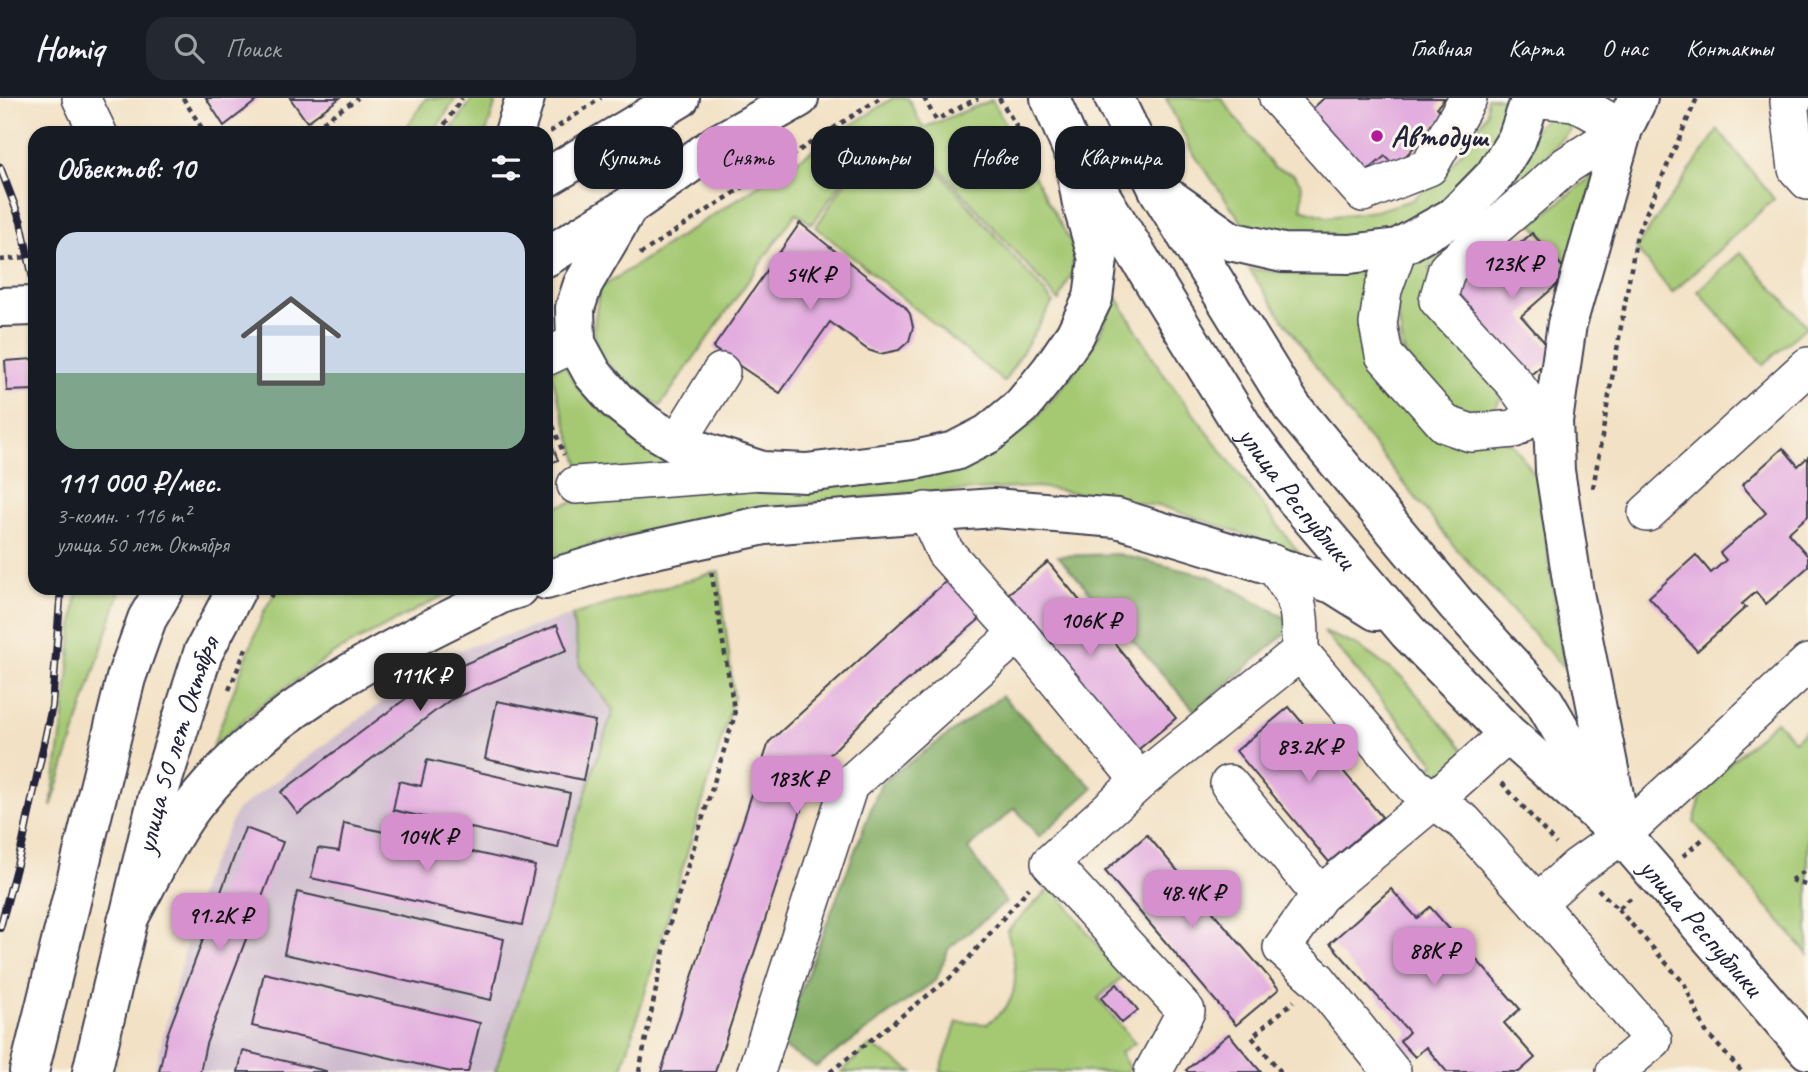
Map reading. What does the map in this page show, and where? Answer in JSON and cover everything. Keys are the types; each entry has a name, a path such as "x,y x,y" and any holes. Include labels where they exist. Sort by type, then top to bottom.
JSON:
{"main road":[{"path":"516,126 526,98"},
{"path":"553,174 680,98"},
{"path":"553,253 628,207 719,144 799,98"},
{"name":"улица Республики","path":"1050,98 1063,126"},
{"name":"улица Республики","path":"1114,98 1159,191 1292,407 1457,605 1544,701 1622,835"},
{"path":"1159,191 1230,241 1283,253 1350,254 1398,248 1455,216 1494,176 1517,139 1531,98"},
{"path":"1622,835 1573,593 1545,417 1567,324 1630,114"},
{"path":"628,207 583,284 561,350 593,374 617,401 647,425 677,443 762,471 806,473 915,460 955,451 988,434 1022,406 1063,352 1093,298 1098,259 1079,189"},
{"name":"улица Республики","path":"1098,189 1245,430 1300,505 1408,632 1508,734 1622,835 1808,1050"},
{"path":"0,307 28,306"},
{"path":"553,578 632,554 765,525 994,508 1117,518 1272,563 1333,584 1408,632"},
{"name":"улица 50 лет Октября","path":"92,1072 159,792 203,653 252,595"},
{"path":"127,921 198,799 225,768 295,707 377,656 499,595"},
{"path":"29,1072 125,678 155,598"}],"lane":[{"path":"81,98 95,126"},
{"path":"1278,98 1363,193 1429,167 1468,98"},
{"path":"1531,98 1575,102 1630,114"},
{"path":"1794,98 1789,102 1797,169 1808,181"},
{"path":"1398,248 1383,290 1378,324 1384,355 1445,424 1471,433 1514,429 1545,417 1438,300 1447,269 1630,114"},
{"path":"1647,513 1808,366"},
{"path":"677,443 721,372"},
{"path":"576,485 762,471"},
{"path":"926,511 945,552 1018,633 1140,781"},
{"path":"1272,563 1293,592 1300,612 1300,652 1414,786 1464,822 1653,1040 1615,1072"},
{"path":"756,1072 849,785 1018,633"},
{"path":"1153,1072 1185,1011 1051,863 1140,781 1300,652"},
{"path":"1537,903 1577,867 1622,835 1808,663"},
{"path":"1392,1072 1318,980 1282,948 1321,895 1508,734"},
{"path":"1229,784 1321,895"}],"path":[{"path":"183,98 201,126"},
{"path":"316,126 358,98"},
{"path":"444,126 463,98"},
{"path":"553,129 601,98"},
{"path":"629,262 880,98"},
{"path":"924,98 936,120 978,98"},
{"path":"999,98 1005,107"},
{"path":"1591,496 1637,234 1697,98"},
{"path":"0,260 28,257"},
{"path":"553,425 576,485"},
{"path":"639,1072 669,926 735,715 710,566"},
{"path":"226,698 251,636"},
{"path":"830,1072 955,974 1051,863"},
{"path":"1808,869 1791,880 1808,886"},
{"path":"1618,909 1684,983 1706,1032 1741,1072"},
{"path":"1281,1072 1252,1037 1318,980"}],"shaded area":[{"path":"572,615 580,666 613,710 495,1072 154,1072 202,883 237,810 448,653"}],"green space":[{"path":"426,98 456,98 438,126 408,126"},
{"path":"473,98 497,98 488,126 454,126"},
{"path":"893,98 908,98 922,126 850,126"},
{"path":"1166,98 1221,98 1274,168 1292,173 1301,183 1301,209 1327,217 1376,211 1412,200 1442,175 1473,138 1487,112 1487,98 1512,98 1494,147 1474,178 1407,228 1363,237 1279,235 1246,228 1191,150 1185,138 1185,126 1179,126"},
{"path":"992,100 1006,126 948,126 948,177 934,161 934,126 928,126"},
{"path":"1549,114 1570,118 1571,128 1502,206 1429,269 1503,394 1491,415 1460,418 1405,355 1394,294 1401,274"},
{"path":"1718,130 1774,199 1672,293 1636,248"},
{"path":"811,151 811,189 837,189 812,224 796,213 660,406 617,374 601,353 594,328 599,289 753,189 797,189 797,160"},
{"path":"934,165 948,181 948,189 955,189 1053,302 1004,382 816,227 841,189 934,189"},
{"path":"1596,173 1569,266 1532,224"},
{"path":"1041,188 1074,248 1072,272 1059,301 959,189"},
{"path":"1741,252 1807,326 1763,365 1698,291"},
{"path":"1249,269 1313,275 1376,270 1420,411 1513,444 1538,480 1564,668 1454,546 1344,408"},
{"path":"1116,296 1162,372 1299,553 1164,507 1038,487 896,494 751,510 603,541 553,557 553,508 609,491 985,455 1031,424 1069,379 1099,335"},
{"path":"565,365 579,389 603,412 698,470 583,477 553,381 553,370"},
{"path":"1118,554 1211,577 1297,624 1195,711 1058,556"},
{"path":"719,571 734,698 621,1072 495,1072 613,710 580,666 572,615"},
{"path":"76,595 119,595 51,807 64,717"},
{"path":"274,595 445,595 334,653 256,709 212,748 264,611"},
{"path":"1324,632 1358,646 1404,679 1470,757 1440,781 1417,777 1435,763"},
{"path":"1002,696 1093,788 1039,837 1015,808 968,849 1006,902 949,948 936,980 816,1067 780,1045 881,783"},
{"path":"1776,721 1794,741 1808,728 1808,954 1694,822 1704,786"},
{"path":"1052,886 1122,977 1098,998 1135,1043 1120,1053 1130,1069 1127,1072 940,1072 957,1022 987,1024 1008,1004 1015,978 1007,931"},
{"path":"871,1045 913,1072 841,1072"}],"building":[{"path":"206,98 260,98 224,126"},
{"path":"290,98 340,98 307,122"},
{"name":"Автодуш","path":"1324,98 1445,98 1437,107 1444,116 1396,166 1385,156 1365,173 1308,113"},
{"path":"800,223 905,307 913,327 909,341 899,350 880,354 868,350 830,322 780,393 713,348"},
{"path":"1532,233 1569,274 1521,316 1555,354 1526,379 1447,290 1475,265 1484,275"},
{"path":"28,359 28,390 7,391 5,361"},
{"path":"553,448 558,460 553,462"},
{"path":"1783,448 1798,466 1808,457 1808,516 1788,533 1808,556 1808,567 1766,604 1756,592 1742,604 1746,607 1697,651 1649,597 1696,555 1711,573 1726,560 1720,553 1766,513 1742,485"},
{"path":"1048,562 1176,718 1133,754 1004,597"},
{"path":"954,574 987,613 874,709 814,771 715,1072 661,1072 769,742"},
{"path":"557,625 567,650 450,700 298,814 281,792 436,676"},
{"path":"497,701 595,721 583,780 485,759"},
{"path":"1289,707 1382,817 1329,862 1236,751"},
{"path":"427,760 570,793 558,848 393,810 399,781 421,786"},
{"path":"344,823 535,866 522,925 311,878 318,848 339,851"},
{"path":"245,828 283,842 206,1044 200,1072 159,1072 167,1035"},
{"path":"1147,835 1279,989 1236,1025 1105,871"},
{"path":"1391,889 1417,918 1430,907 1520,1009 1504,1023 1535,1058 1519,1072 1447,1072 1426,1047 1415,1057 1400,1041 1409,1032 1330,943"},
{"path":"297,892 504,939 491,1000 284,954"},
{"path":"264,973 480,1023 468,1072 451,1072 252,1026"},
{"path":"1117,984 1138,1010 1122,1023 1101,998"},
{"path":"1229,1034 1261,1072 1186,1070"},
{"path":"243,1051 326,1071 326,1072 238,1072"}],"railway":[{"path":"0,167 21,222 28,255"},
{"path":"0,928 23,842 52,706 60,595"}],"place":[{"name":"Автодуш","path":"1377,136"}]}
